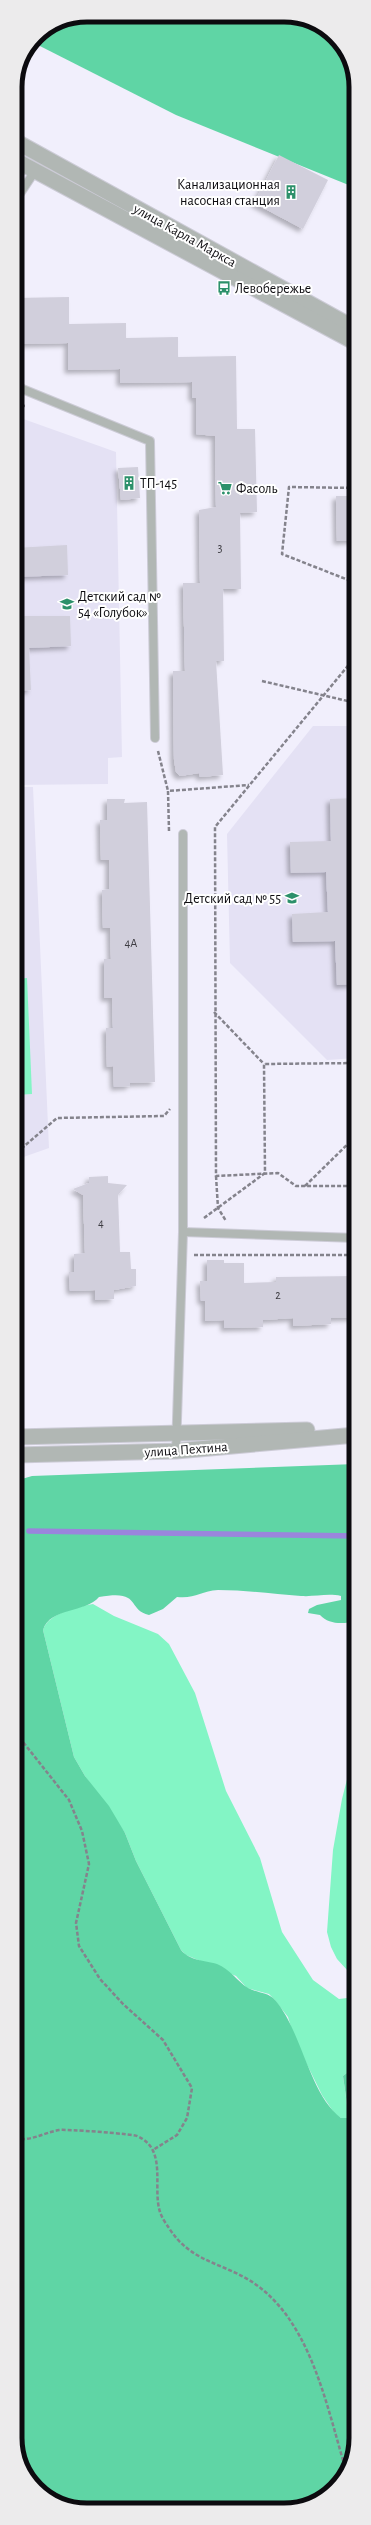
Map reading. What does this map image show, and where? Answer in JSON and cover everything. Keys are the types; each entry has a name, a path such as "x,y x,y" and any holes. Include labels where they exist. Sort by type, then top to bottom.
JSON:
{"street":[{"name":"улица Карла Маркса","path":"22,145 349,325"},
{"name":"улица Карла Маркса","path":"22,164 349,339"},
{"name":"улица Пехтина","path":"22,1437 349,1429"},
{"name":"улица Пехтина","path":"22,1455 176,1451 349,1436"}],"lane":[{"path":"22,190 35,171"},
{"path":"22,389 150,441 155,738"},
{"path":"176,1451 183,1232 183,834"},
{"path":"183,1232 349,1238"}],"path":[{"path":"22,405 30,406"},
{"path":"349,488 289,487 282,554 349,579"},
{"path":"235,1234 218,1208 216,1176 214,1012 215,827 349,664"},
{"path":"262,682 349,702"},
{"path":"155,738 168,791 169,839"},
{"path":"168,791 250,785"},
{"path":"214,1012 264,1064 265,1173"},
{"path":"264,1064 349,1063"},
{"path":"22,1148 57,1118 164,1116 172,1107"},
{"path":"305,1186 349,1143"},
{"path":"204,1218 265,1173"},
{"path":"216,1176 278,1173 296,1186 349,1186"},
{"path":"182,1255 349,1255"},
{"path":"22,1739 69,1800 82,1830 89,1864 76,1923 79,1946 100,1979 123,2004 163,2040 192,2088 187,2118 177,2135 154,2150"},
{"path":"22,2139 37,2138 60,2130 123,2133 138,2136 148,2143 154,2150 157,2162 160,2212 179,2242 189,2251 248,2280 262,2289 283,2311 299,2334 323,2390 344,2463"}],"shaded area":[{"name":"Детский сад № 54 «Голубок»","path":"22,418 116,452 122,757 108,758 108,784 22,785"},
{"name":"Детский сад № 55","path":"313,726 349,726 349,1058 327,1060 230,963 227,834"},
{"path":"22,787 33,787 49,1148 22,1158"}],"green space":[{"path":"87,22 284,22 301,24 309,27 327,38 346,66 349,83 349,185 176,115 38,45 51,33 62,27 75,23"},
{"path":"22,978 27,978 32,1094 22,1095"},
{"path":"349,1464 349,1623 332,1622 320,1615 308,1613 309,1609 317,1605 341,1600 341,1596 301,1596 249,1591 218,1590 189,1597 177,1597 163,1609 149,1615 138,1609 128,1598 113,1595 99,1597 86,1606 53,1617 43,1630 74,1757 85,1776 109,1806 125,1833 136,1861 181,1950 185,1954 198,1960 222,1966 251,1990 269,1995 275,2000 292,2028 321,2094 330,2107 341,2118 349,2118 348,2446 346,2459 333,2481 313,2496 301,2501 288,2503 75,2502 66,2500 55,2494 38,2481 27,2463 23,2450 22,1479 32,1476"},
{"path":"93,1604 114,1616 158,1634 169,1644 195,1693 226,1791 260,1858 282,1932 313,1980 339,1999 349,1997 349,2071 343,2076 349,2119 341,2118 335,2114 322,2095 295,2040 288,2017 274,1999 269,1994 247,1988 236,1976 186,1955 181,1950 136,1861 125,1833 85,1776 74,1757 43,1630 51,1619 72,1609"},
{"path":"349,1772 349,1975 348,1971 337,1959 331,1947 327,1932 333,1850 342,1799"},
{"path":"349,2071 349,2118 343,2076"}],"building":[{"name":"Канализационная насосная станция","path":"279,155 328,180 303,229 254,203"},
{"path":"69,297 69,324 126,323 126,338 178,337 178,357 236,356 237,429 255,429 257,512 240,513 241,589 223,589 224,661 216,661 223,775 200,777 199,773 180,776 176,772 174,760 173,671 185,671 183,583 200,583 199,510 216,507 215,436 196,434 196,398 192,398 192,382 120,383 120,369 68,370 68,343 22,344 22,298"},
{"name":"ТП-145","path":"138,467 140,498 121,500 118,468"},
{"path":"336,496 349,496 349,540 337,541"},
{"path":"67,545 68,575 22,577 22,548"},
{"path":"22,616 70,616 71,646 29,648 31,690 22,691"},
{"path":"349,798 349,984 337,985 335,941 293,942 292,914 328,912 326,872 291,873 290,842 331,841 330,799"},
{"path":"107,799 125,799 124,803 147,802 155,1082 130,1083 130,1086 114,1087 113,1066 107,1067 106,1028 113,1028 112,998 104,998 104,959 111,959 110,928 103,928 102,890 109,889 109,860 101,860 100,820 107,820"},
{"path":"108,1176 108,1183 127,1185 118,1195 120,1252 130,1252 131,1269 136,1269 136,1286 114,1290 114,1299 95,1300 95,1290 70,1291 69,1272 74,1272 74,1254 85,1253 83,1195 73,1189 89,1183 89,1177"},
{"path":"207,1260 224,1260 224,1263 244,1263 244,1283 276,1282 276,1277 349,1276 349,1317 331,1318 331,1324 293,1326 293,1318 263,1320 263,1327 224,1328 224,1320 205,1321 205,1301 201,1301 200,1281 207,1281"}],"waterway":[{"path":"29,1531 349,1536"}],"place":[{"name":"Канализационная насосная станция","path":"291,192"},
{"name":"Левобережье","path":"224,288"},
{"name":"ТП-145","path":"129,483"},
{"name":"Фасоль","path":"225,488"},
{"name":"Детский сад № 54 «Голубок»","path":"67,604"},
{"name":"Детский сад № 55","path":"292,898"}]}
